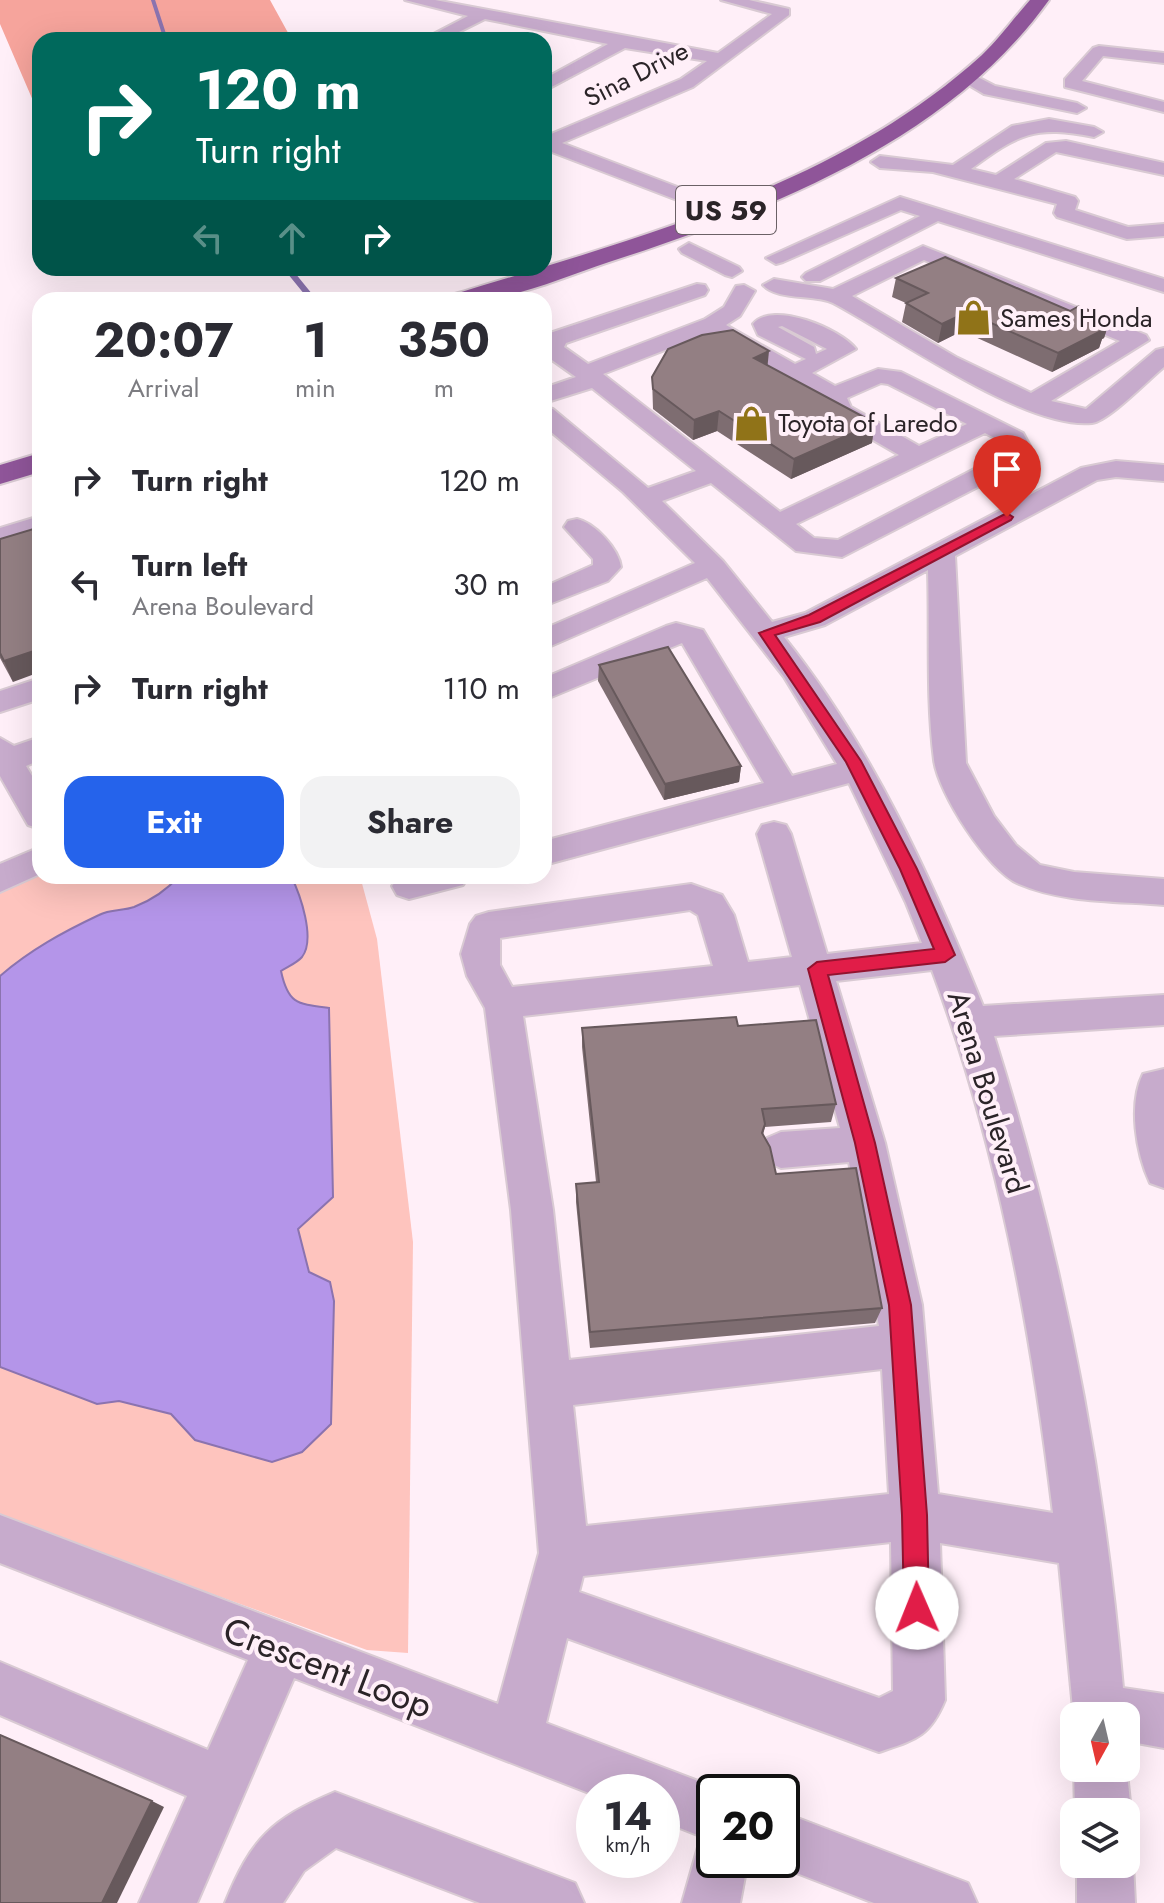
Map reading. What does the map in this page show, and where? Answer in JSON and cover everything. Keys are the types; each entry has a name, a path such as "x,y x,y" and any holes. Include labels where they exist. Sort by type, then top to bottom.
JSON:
{"highway":[{"name":"US 59","path":"552,271 696,223 851,153 910,119 968,77 993,56 1040,0"},
{"name":"US 59","path":"552,296 689,249 771,216 880,162 990,90 1012,71"},
{"name":"US 59","path":"488,292 536,276"},
{"path":"0,446 32,436"},
{"path":"0,475 32,465"}],"street":[{"path":"412,0 622,43 721,58"},
{"name":"Sina Drive","path":"552,140 687,83 784,12 728,0"},
{"path":"447,32 484,14"},
{"path":"552,82 622,43"},
{"path":"1164,58 1099,51 1071,83 1164,107"},
{"path":"968,77 990,90 1092,111"},
{"path":"955,172 1018,127 1029,124 1056,123 1118,137"},
{"path":"552,146 723,211"},
{"path":"999,181 1052,147 1066,146 1164,169"},
{"path":"880,162 999,181 1068,201 1064,213 1127,233 1164,230"},
{"path":"598,166 624,185 696,223"},
{"path":"776,258 892,204 913,204 1164,286"},
{"path":"813,277 940,213"},
{"path":"836,296 973,224"},
{"path":"947,238 1034,268"},
{"path":"689,249 732,271 762,270 774,276 774,285"},
{"path":"923,252 1164,348"},
{"path":"732,271 725,281 732,288 744,291 765,290 774,285 836,296 948,362 1032,402 1068,415 1092,416 1164,355"},
{"path":"697,290 558,338 552,344 553,350 806,545 842,549 1017,457 1019,448 1014,438 885,375 834,395"},
{"path":"552,393 706,326 732,311 744,291"},
{"path":"661,302 834,395 841,411 918,456"},
{"path":"1032,402 1138,340"},
{"path":"794,373 822,361"},
{"path":"866,426 932,397"},
{"name":"Arena Boulevard","path":"552,421 645,498 712,566 766,633 857,770 908,869 945,955 996,1103 1037,1267 1057,1367 1082,1542 1098,1702"},
{"path":"778,523 985,424"},
{"path":"766,633 815,619 1090,473 1116,469 1164,473"},
{"path":"645,498 714,473"},
{"path":"0,537 32,527"},
{"path":"552,594 598,575 607,567 606,557 577,527"},
{"path":"941,552 950,763 968,800 1006,857 1030,875 1164,892"},
{"path":"552,636 712,566"},
{"path":"552,686 676,632 693,636 783,788"},
{"path":"0,702 32,691"},
{"path":"32,750 4,755 32,801"},
{"path":"552,851 857,770"},
{"path":"550,1607 879,1725 905,1717 919,1700 915,1515 900,1305 865,1143 817,969 774,834"},
{"path":"0,879 32,863"},
{"path":"409,886 417,884"},
{"path":"515,1739 564,1553 532,1210 503,1003 488,986 478,944 481,933 489,926 691,897 710,904 716,915 735,978"},
{"path":"503,1003 945,955"},
{"path":"969,1022 1164,1010"},
{"path":"1164,1085 1157,1086 1154,1105 1164,1170"},
{"path":"781,1150 865,1143"},
{"path":"549,1385 903,1345"},
{"path":"564,1553 915,1515 1082,1542"},
{"name":"Crescent Loop","path":"0,1539 608,1774"},
{"path":"168,1903 280,1649"},
{"path":"0,1688 221,1783"},
{"path":"1140,1718 1164,1721"},
{"path":"254,1903 263,1879 298,1836 335,1820 555,1903"},
{"path":"800,1847 948,1903"},
{"path":"711,1903 716,1878"},
{"path":"1105,1878 1106,1903"}],"shaded area":[{"path":"0,0 270,0 288,32 32,32 32,98 0,24"},
{"path":"32,879 32,884 362,884 377,939 413,1242 408,1653 367,1650 0,1517 0,893"},
{"path":"170,884 294,884 307,928 306,949 302,957 281,971 284,982 296,1000 329,1008 333,1197 298,1229 309,1272 330,1282 334,1301 331,1424 302,1452 272,1462 195,1440 171,1414 119,1401 97,1404 0,1367 0,976 60,935 103,913 147,901"}],"building":[{"path":"945,257 1070,311 1079,306 1110,319 1097,325 1105,329 1058,353 967,312 942,324 906,303 928,293 896,278"},
{"name":"Toyota of Laredo","path":"733,330 769,351 754,358 875,423 794,459 719,411 694,420 653,389 652,377 668,349 702,335"},
{"path":"32,529 32,652 4,661 0,653 0,539"},
{"path":"668,647 741,766 665,784 599,665"},
{"path":"736,1017 738,1026 816,1020 836,1104 762,1109 765,1124 762,1133 770,1147 776,1174 856,1168 882,1308 590,1332 576,1184 599,1182 582,1028"},
{"path":"0,1735 152,1801 102,1903 0,1903"}],"waterway":[{"path":"153,0 163,32"},
{"path":"294,276 306,292"}],"place":[{"name":"Sames Honda","path":"974,318"},
{"name":"Toyota of Laredo","path":"752,423"}],"route":[{"path":"917,1608 915,1515 900,1305 865,1143 817,969 945,955 908,869 853,761 766,633 815,619 1007,517"}]}
